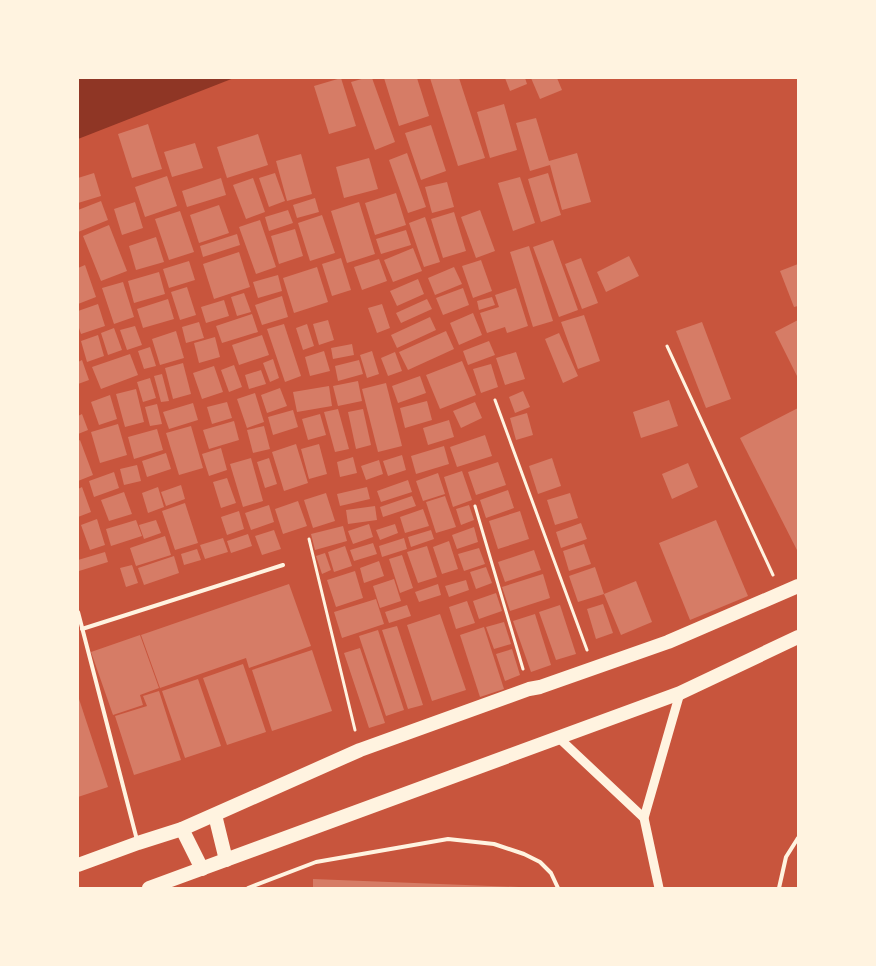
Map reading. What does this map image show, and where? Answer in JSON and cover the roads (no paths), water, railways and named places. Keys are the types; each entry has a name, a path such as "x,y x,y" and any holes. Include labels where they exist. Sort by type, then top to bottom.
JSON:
{"highway":[{"path":"78,865 138,842 182,829 360,750 529,689 594,669 668,642 798,586"},
{"path":"148,888 680,693 798,637"},
{"path":"215,815 226,860"},
{"path":"182,829 202,869"}],"street":[{"path":"659,888 644,818 680,693"},
{"path":"560,738 644,818"}],"lane":[{"path":"82,629 283,565"},
{"path":"78,612 138,842"},
{"path":"779,888 786,856 798,838"},
{"path":"248,888 316,862 448,839 494,844 524,854 540,862 552,873 558,888"}]}
